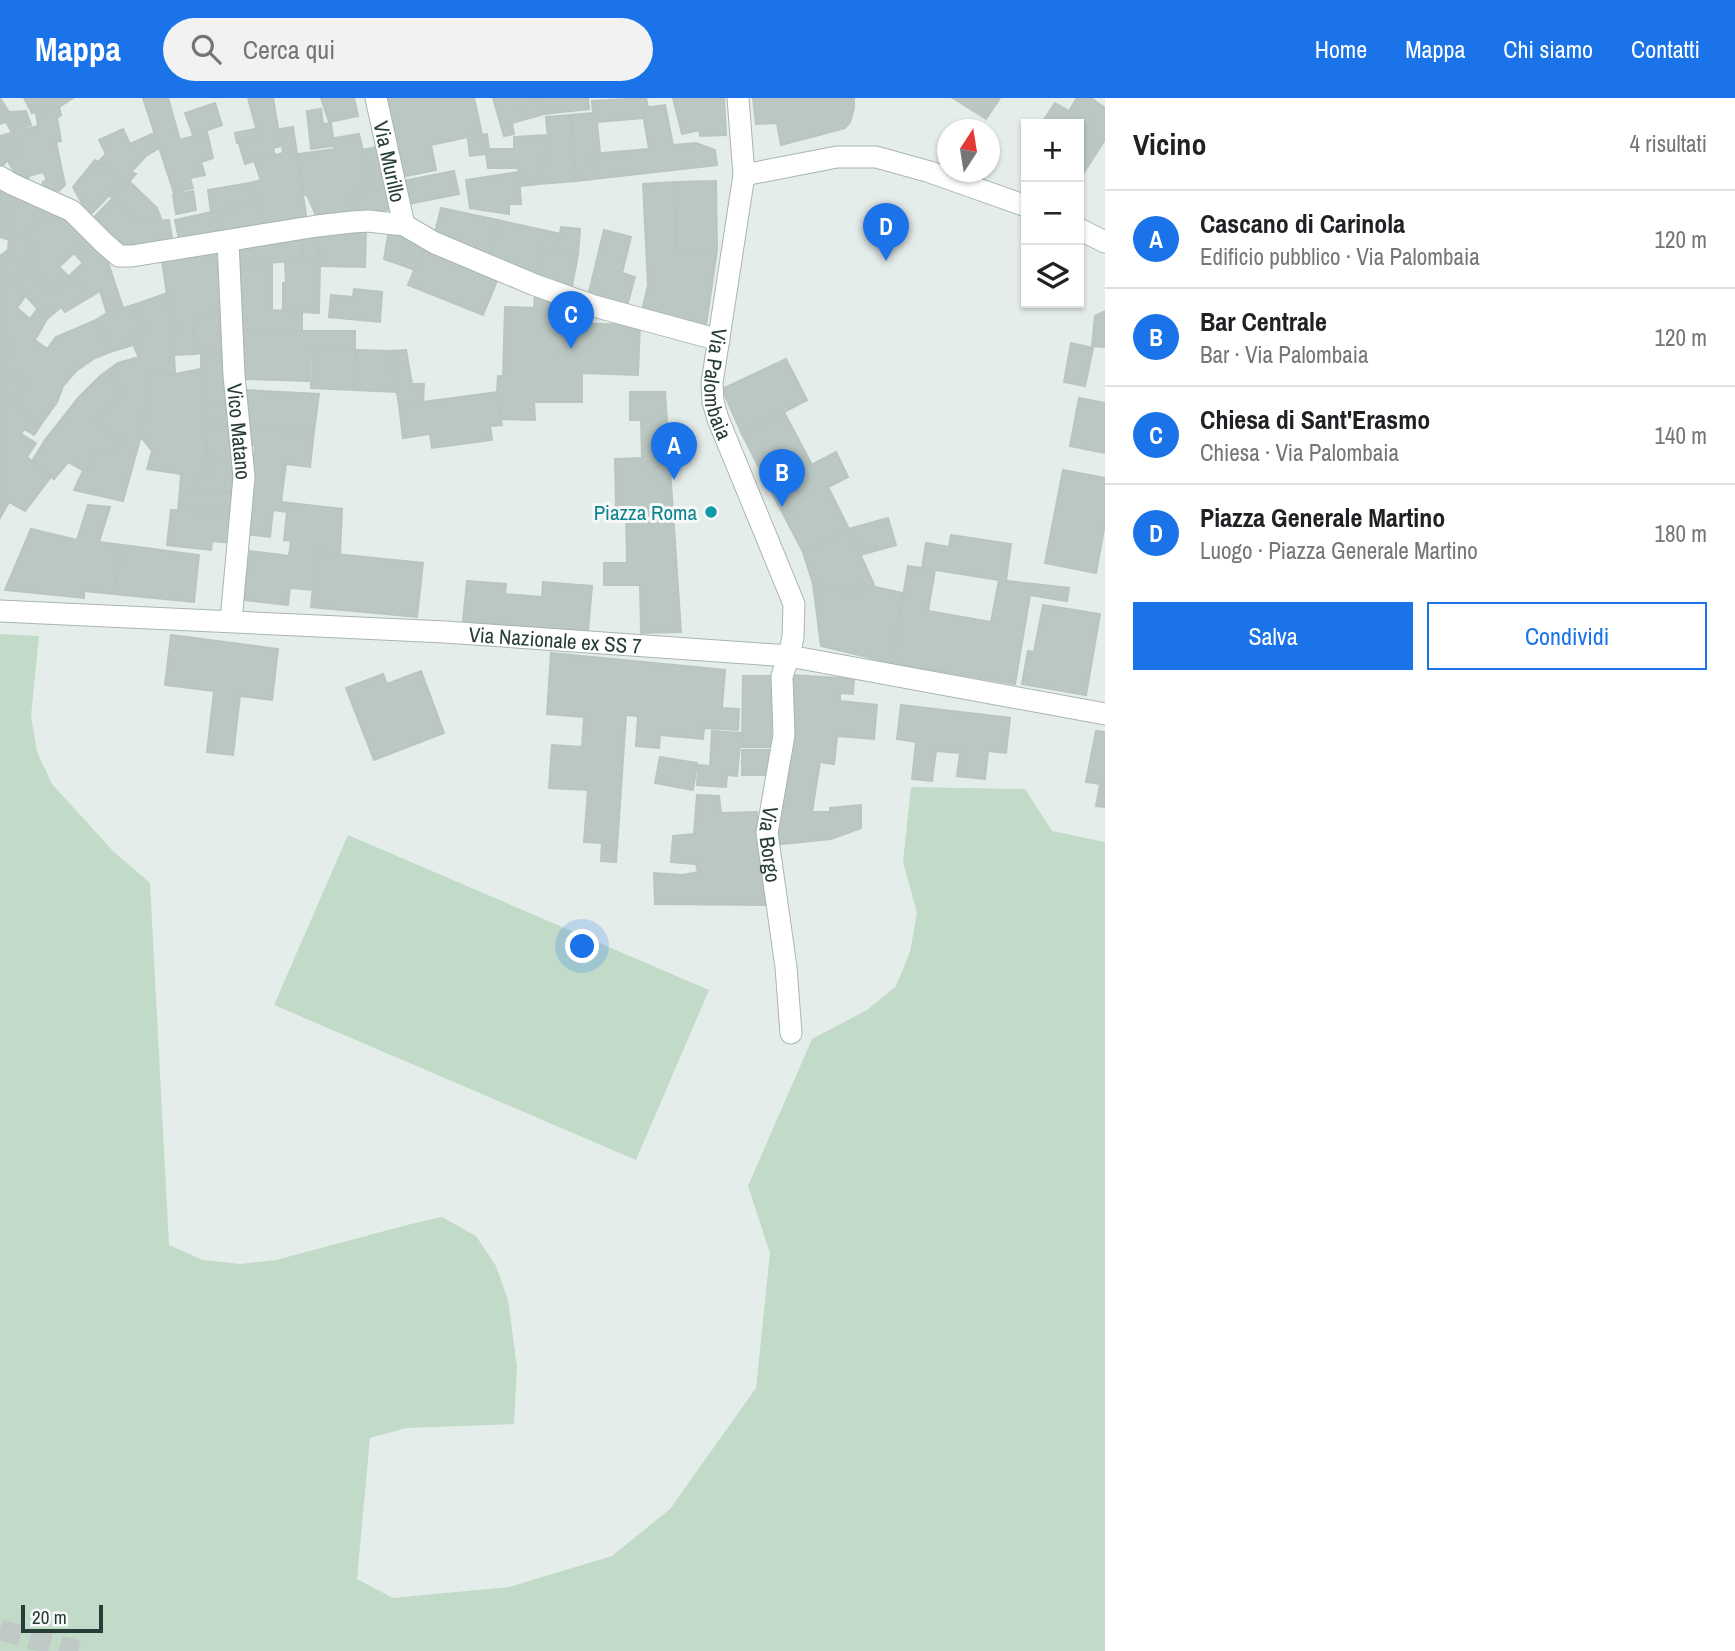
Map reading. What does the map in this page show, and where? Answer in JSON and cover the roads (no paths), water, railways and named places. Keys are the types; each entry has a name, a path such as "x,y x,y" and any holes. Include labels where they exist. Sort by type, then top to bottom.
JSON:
{"street":[{"name":"Via Murillo","path":"376,98 404,225"},
{"name":"Via Palombaia","path":"738,98 744,175 712,383 713,402 794,604 793,637 789,656"},
{"path":"744,175 837,157 876,157 930,172 1021,204"},
{"path":"0,177 72,211 119,256 352,222 404,225 435,243 535,285 594,306 719,340"},
{"path":"1084,232 1105,242"},
{"name":"Vico Matano","path":"229,241 234,375 244,477 231,621"},
{"name":"Via Nazionale ex SS 7","path":"0,611 445,632 789,656 1105,714"},
{"name":"Via Borgo","path":"789,656 782,676 784,735 767,833 786,967 791,1033"}],"tunnel":[{"path":"0,1630 78,1651"}],"place":[{"name":"Piazza Generale Martino","path":"886,261"},
{"name":"Chiesa di Sant'Erasmo","path":"571,349"},
{"name":"Cascano di Carinola","path":"674,480"},
{"name":"Bar Centrale","path":"782,507"},
{"name":"Piazza Roma","path":"711,512"}]}
